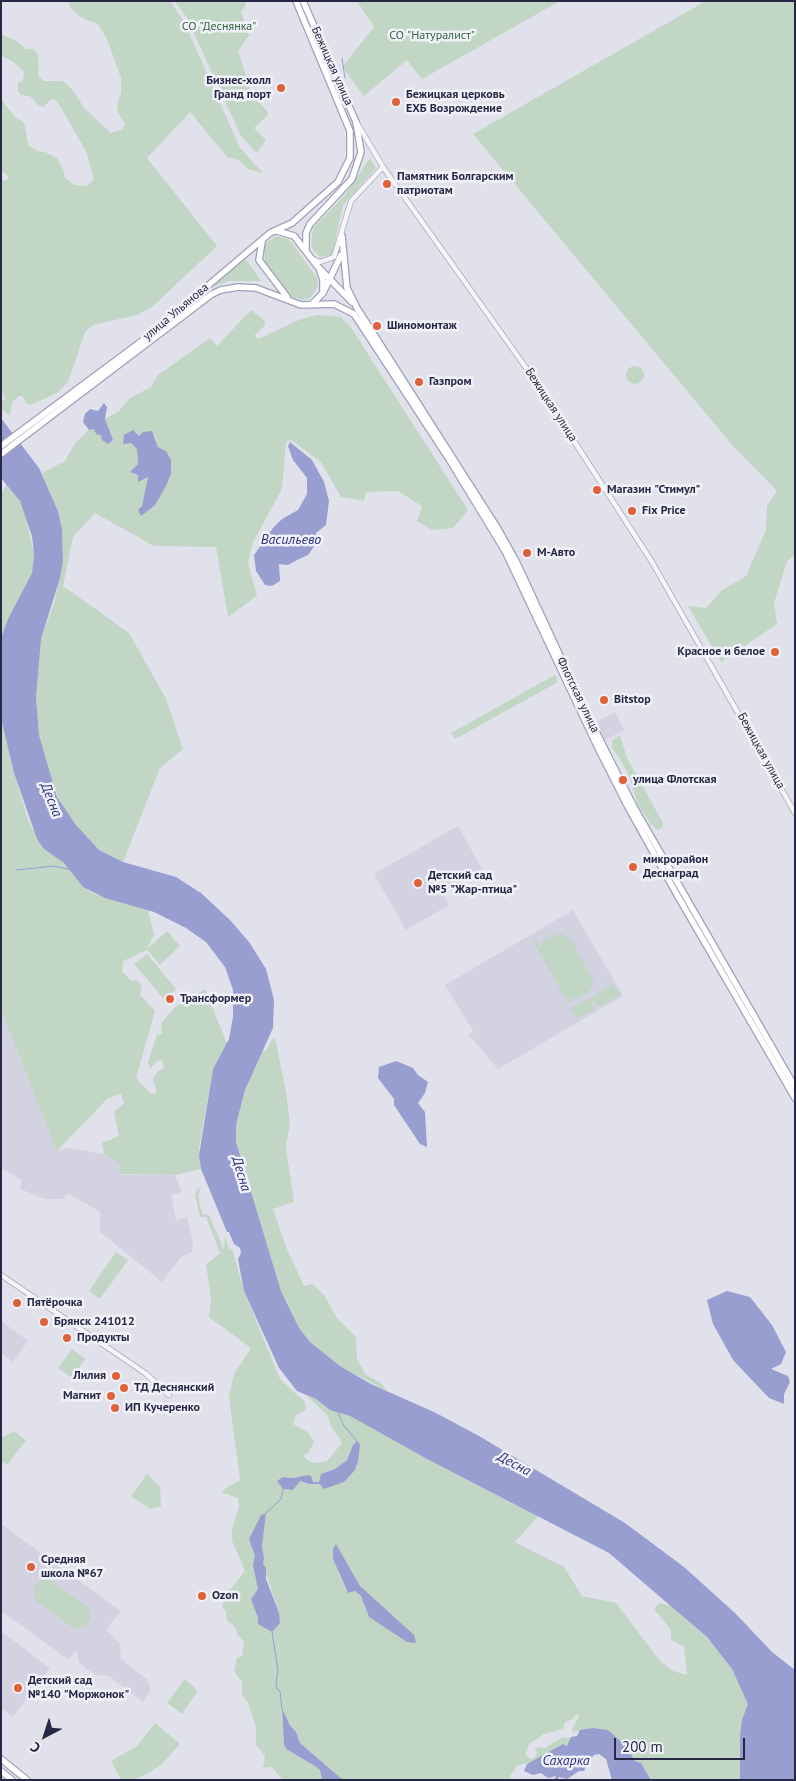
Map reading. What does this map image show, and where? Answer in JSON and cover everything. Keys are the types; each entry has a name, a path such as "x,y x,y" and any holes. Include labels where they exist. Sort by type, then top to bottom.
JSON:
{"main road":[{"name":"Бежицкая улица","path":"296,1 350,130 350,158 344,172"},
{"name":"Бежицкая улица","path":"303,1 356,122"},
{"path":"308,253 306,233 310,224 344,189 357,166 360,140 356,122"},
{"name":"улица Ульянова","path":"1,446 105,374 268,235 292,223 338,182 344,172"},
{"path":"342,254 331,280 323,293 310,305 301,305 288,299 259,260 261,244 268,235 286,232 294,236 318,267 331,280 356,308"},
{"path":"342,236 342,254 347,288 356,308"},
{"path":"318,267 323,280 323,293"},
{"name":"улица Ульянова","path":"1,454 212,294 238,287 256,288 288,299"},
{"name":"Флотская улица","path":"310,305 327,304 342,306 358,319 475,500 505,551 628,807 795,1098"},
{"name":"Флотская улица","path":"356,308 498,529 516,561 585,710 634,807 795,1087"},
{"path":"1,1759 27,1780"},
{"path":"1,1771 12,1780"}],"street":[{"name":"Бежицкая улица","path":"356,122 383,167 534,380 652,562 795,813"},
{"path":"308,253 320,262 331,260 336,254 342,236 347,208 351,201 383,167"},
{"path":"1,1275 145,1373 169,1395"}],"shaded area":[{"path":"615,712 624,730 605,740 596,722"},
{"name":"Детский сад №5 \"Жар-птица\"","path":"458,826 482,869 442,892 449,905 406,930 374,874"},
{"path":"573,910 623,996 498,1069 469,1035 473,1031 445,985"},
{"path":"1,1010 57,1150 70,1148 104,1154 119,1163 120,1174 123,1175 175,1175 182,1192 171,1195 176,1220 187,1217 193,1242 192,1252 181,1257 162,1282 100,1232 100,1212 68,1193 62,1199 45,1199 20,1189 22,1180 1,1168"},
{"path":"1,1321 28,1341 13,1362 1,1353"},
{"name":"Средняя школа №67","path":"1,1524 121,1611 106,1630 120,1643 121,1659 147,1679 150,1685 150,1692 143,1702 109,1676 96,1675 79,1663 76,1650 69,1660 1,1611"},
{"name":"Детский сад №140 \"Моржонок\"","path":"1,1631 50,1668 13,1717 1,1708"}],"green space":[{"path":"68,1 170,1 184,22 240,148 263,173 248,169 239,160 227,157 190,112 147,158 217,246 152,307 137,315 93,325 85,332 68,382 57,393 30,405 25,402 23,396 19,396 12,403 10,415 1,409 1,403 5,399 1,389 1,180 6,181 9,177 1,170 1,99 25,126 28,145 37,151 45,152 57,158 64,171 65,178 75,185 87,186 94,179 86,151 57,101 52,99 43,107 38,105 30,96 21,95 18,91 18,83 23,80 24,72 12,61 1,56 1,34 15,40 26,49 33,49 38,54 39,77 44,81 63,81 71,88 85,109 111,133 123,129 125,123 118,113 117,104 121,93 121,78 107,39 98,24 82,18 72,10"},
{"name":"СО \"Деснянка\"","path":"175,1 245,1 246,5 241,12 249,35 238,51 251,92 269,114 254,128 266,140 257,153 241,136 187,18"},
{"name":"СО \"Натуралист\"","path":"357,1 560,1 422,79 407,60 364,96 342,67 374,27"},
{"path":"706,1 795,1 795,555 787,561 774,603 777,624 721,662 688,606 706,608 722,590 746,576 766,530 767,506 777,491 733,446 473,134"},
{"path":"370,158 376,168 343,205 332,255 320,257 313,250 311,244 313,228 345,195"},
{"path":"276,236 287,239 292,243 317,278 318,287 310,298 302,300 290,296 265,262 264,247 266,243"},
{"path":"245,258 261,281 229,281 212,287"},
{"path":"251,310 265,321 265,325 254,336 258,339 301,319 317,315 340,317 350,326 468,510 453,528 432,530 417,521 422,506 398,491 366,492 364,501 341,497 321,462 291,440 286,442 282,489 253,542 248,563 257,596 228,617 216,547 154,546 95,513 73,537 63,586 129,633 166,699 183,749 160,768 123,862 99,850 86,838 64,810 51,781 39,735 36,697 38,660 41,639 55,600 63,561 63,545 58,511 42,473 65,461 75,443 89,430 94,429 113,441 105,419 119,411 130,398 151,387 158,375 210,338 217,346","holes":["155,436 158,447 166,451 171,474 155,505 139,510 142,506 149,477 138,481 138,475 131,472 138,464 137,449 131,443 139,437"]},
{"path":"635,366 641,369 644,375 641,381 635,384 629,381 626,375 629,369"},
{"path":"7,484 18,497 26,517 34,555 32,573 8,619 1,638 1,494"},
{"path":"555,675 558,682 455,739 451,733"},
{"path":"1,718 14,773 28,820 44,849 64,863 83,887 94,894 148,910 154,935 147,949 167,931 180,946 160,965 147,950 123,961 122,971 131,981 137,980 142,986 140,995 155,1011 136,1078 151,1094 157,1093 153,1079 157,1072 164,1068 162,1060 157,1061 150,1069 148,1062 157,1035 162,1034 161,1023 175,1007 205,989 227,1044 213,1069 199,1148 201,1169 175,1175 120,1174 119,1163 104,1154 102,1143 119,1136 114,1112 124,1103 121,1094 108,1098 57,1151 1,1010"},
{"path":"620,735 627,758 663,823 663,827 658,830 651,824 638,805 628,773 612,747 612,741"},
{"path":"560,933 571,939 594,982 588,993 578,999 569,998 571,1002 568,1003 533,941 536,940 540,947 545,939"},
{"path":"147,954 176,989 164,999 134,964"},
{"path":"613,984 620,995 597,1007 591,997"},
{"path":"589,998 595,1009 576,1019 570,1008"},
{"path":"273,1038 275,1038 286,1092 290,1123 286,1148 294,1202 273,1209 286,1247 304,1286 313,1284 324,1295 337,1318 356,1337 357,1359 366,1375 381,1383 387,1391 340,1366 310,1342 299,1328 281,1291 236,1142 236,1125 245,1090 261,1054 266,1050"},
{"path":"201,1188 198,1195 202,1214 209,1215 224,1250 225,1236 229,1250 232,1248 244,1291 280,1379 305,1402 306,1410 296,1415 293,1424 308,1432 314,1442 308,1453 303,1455 307,1460 315,1463 327,1461 342,1443 331,1426 328,1416 307,1396 316,1399 330,1410 350,1416 427,1459 538,1516 515,1542 564,1567 582,1596 616,1603 660,1661 673,1671 687,1675 684,1647 671,1640 671,1630 654,1609 660,1603 671,1606 716,1646 732,1669 743,1690 748,1704 740,1736 740,1780 651,1780 641,1763 635,1761 608,1730 593,1728 573,1732 572,1729 579,1717 576,1714 573,1719 565,1722 563,1729 544,1734 530,1743 525,1755 531,1759 537,1753 535,1749 539,1747 545,1748 563,1737 571,1738 567,1746 563,1744 537,1760 517,1766 510,1776 511,1780 343,1780 300,1743 296,1732 281,1711 286,1749 320,1770 322,1780 283,1780 272,1767 263,1768 265,1756 256,1745 256,1727 248,1703 242,1695 242,1682 234,1671 237,1658 242,1656 244,1642 237,1634 235,1627 227,1620 226,1611 222,1607 225,1599 231,1594 229,1591 245,1571 232,1541 232,1529 239,1507 238,1498 222,1491 240,1480 229,1396 234,1374 251,1348 209,1317 211,1300 206,1264 222,1252 220,1253 206,1217 200,1217 195,1194 197,1189","holes":["353,1445 358,1461 355,1469 344,1482 309,1484 300,1481 292,1490 283,1489 283,1477 293,1478 308,1475 313,1482 319,1482 321,1474 335,1469 347,1460","266,1513 262,1547 263,1564 279,1613 279,1621 274,1629 258,1618 251,1599 258,1589 255,1556 249,1539 261,1515","336,1544 360,1586 373,1600 384,1626 369,1617 361,1596 355,1591 348,1593 338,1572"]},
{"path":"116,1252 128,1260 100,1299 89,1291"},
{"path":"72,1349 85,1359 72,1378 58,1368"},
{"path":"14,1431 26,1440 7,1465 1,1461 1,1438"},
{"path":"147,1474 160,1487 161,1506 150,1509 131,1496"},
{"path":"49,1579 89,1608 91,1617 86,1626 72,1627 35,1600 33,1589 35,1585 41,1580"},
{"path":"185,1679 198,1691 182,1714 167,1703"},
{"path":"155,1723 179,1745 162,1764 150,1772 133,1780 121,1780 111,1761 137,1746"}],"water":[{"path":"104,403 107,407 105,419 113,440 108,444 102,440 101,435 96,434 94,429 89,430 83,422 85,414 90,409 98,411"},
{"name":"Десна","path":"1,418 39,468 58,511 62,530 63,561 60,578 41,639 36,697 39,735 57,797 76,825 99,850 123,862 176,877 201,893 231,921 249,942 266,969 274,1000 273,1028 245,1090 236,1125 236,1142 281,1291 299,1328 310,1342 340,1366 371,1384 436,1413 479,1436 625,1523 684,1567 735,1613 772,1652 795,1670 795,1780 740,1780 740,1736 742,1720 748,1704 732,1669 708,1638 609,1553 427,1459 350,1416 330,1410 316,1399 297,1391 279,1368 244,1291 238,1259 241,1253 240,1248 234,1244 229,1232 227,1232 201,1169 199,1155 213,1069 229,1039 233,1017 233,990 225,967 206,942 186,928 154,912 105,898 83,887 64,863 44,849 37,839 14,773 1,718 1,638 8,619 32,573 34,555 32,536 20,501 1,478"},
{"path":"133,430 139,436 143,432 152,431 158,447 166,451 171,460 171,474 166,486 155,505 141,516 138,510 142,506 148,477 138,482 138,475 130,472 138,464 137,449 131,443 123,444 124,435"},
{"name":"Васильево","path":"290,442 312,460 324,482 329,501 326,525 316,533 315,545 308,555 288,565 279,564 280,581 272,586 265,585 256,571 254,555 273,528 282,519 298,510 307,494 307,478 293,460 288,446"},
{"path":"396,1061 413,1068 418,1075 428,1082 425,1093 418,1103 425,1112 427,1147 420,1144 394,1105 394,1099 378,1078 379,1067"},
{"path":"727,1291 750,1297 772,1325 786,1352 781,1364 771,1369 788,1376 790,1382 784,1394 784,1404 769,1398 733,1360 713,1324 707,1300"},
{"path":"357,1441 360,1444 358,1461 355,1470 344,1482 324,1489 320,1484 309,1484 300,1481 293,1490 283,1489 277,1481 283,1477 293,1478 308,1475 311,1476 313,1482 319,1482 321,1474 335,1469 347,1460 353,1445"},
{"path":"266,1513 262,1547 263,1564 266,1568 266,1579 279,1613 280,1623 272,1632 258,1624 258,1618 251,1599 258,1589 253,1565 255,1556 249,1539 261,1515"},
{"path":"336,1544 360,1586 414,1635 416,1643 407,1642 369,1617 361,1596 355,1591 348,1593 333,1559 333,1549"},
{"path":"282,1709 296,1732 300,1743 343,1780 322,1780 320,1770 286,1749"},
{"name":"Сахарка","path":"593,1728 608,1730 625,1745 635,1761 641,1763 651,1780 612,1780 606,1759 599,1754 594,1755 584,1771 579,1771 567,1779 559,1777 557,1780 554,1780 556,1776 548,1778 541,1773 533,1775 524,1771 527,1764 563,1744 567,1746 571,1737 577,1736 580,1730"}],"waterway":[{"path":"342,58 345,78"},
{"path":"16,870 54,866 72,870"},
{"path":"338,1412 344,1426 357,1441"},
{"path":"266,1513 281,1499 283,1489"},
{"path":"272,1632 278,1670 276,1684 277,1689 280,1691 282,1709"}],"place":[{"name":"Бизнес-холл Гранд порт","path":"281,88"},
{"name":"Бежицкая церковь ЕХБ Возрождение","path":"396,102"},
{"name":"Памятник Болгарским патриотам","path":"387,184"},
{"name":"Шиномонтаж","path":"377,326"},
{"name":"Газпром","path":"419,382"},
{"name":"Магазин \"Стимул\"","path":"597,490"},
{"name":"Fix Price","path":"632,511"},
{"name":"М-Авто","path":"527,553"},
{"name":"Красное и белое","path":"775,652"},
{"name":"Bitstop","path":"604,700"},
{"name":"улица Флотская","path":"623,780"},
{"name":"микрорайон Деснаград","path":"633,867"},
{"name":"Детский сад №5 \"Жар-птица\"","path":"418,883"},
{"name":"Трансформер","path":"170,999"},
{"name":"Пятёрочка","path":"17,1303"},
{"name":"Брянск 241012","path":"44,1322"},
{"name":"Продукты","path":"67,1338"},
{"name":"Лилия","path":"116,1376"},
{"name":"ТД Деснянский","path":"124,1388"},
{"name":"Магнит","path":"111,1396"},
{"name":"ИП Кучеренко","path":"115,1408"},
{"name":"Средняя школа №67","path":"31,1567"},
{"name":"Ozon","path":"202,1596"},
{"name":"Детский сад №140 \"Моржонок\"","path":"18,1688"}]}
